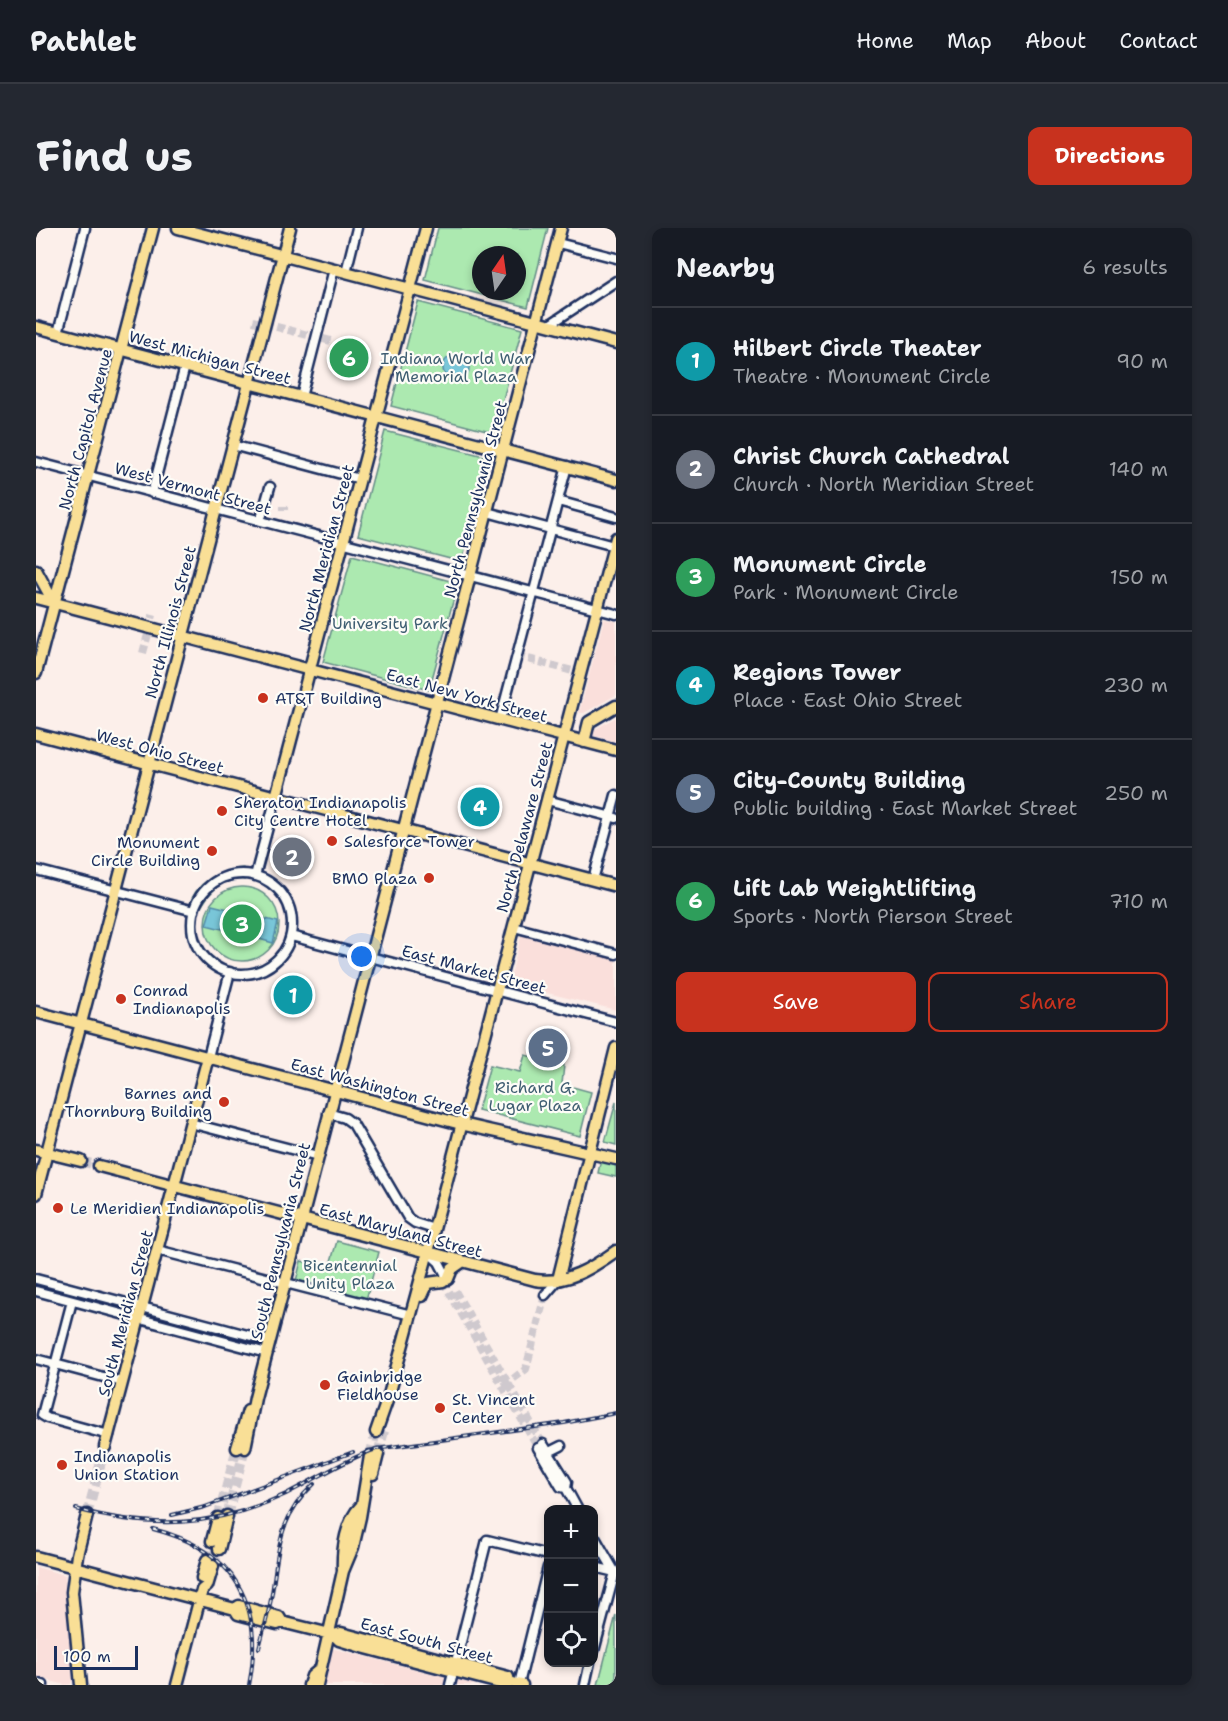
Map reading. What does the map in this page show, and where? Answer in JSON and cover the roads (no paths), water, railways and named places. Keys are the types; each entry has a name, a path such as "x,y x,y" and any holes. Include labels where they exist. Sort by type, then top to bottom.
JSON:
{"main road":[{"name":"North Capitol Avenue","path":"36,673 153,228"},
{"path":"178,228 616,343"},
{"name":"North Illinois Street","path":"36,1194 41,1151 81,1024 290,228"},
{"name":"North Meridian Street","path":"276,797 426,228"},
{"name":"North Pennsylvania Street","path":"334,1090 561,228"},
{"name":"West Michigan Street","path":"36,327 616,480"},
{"name":"North Delaware Street","path":"405,1338 615,542"},
{"path":"36,570 54,603"},
{"name":"East New York Street","path":"36,598 616,750"},
{"path":"584,742 589,722 616,706"},
{"path":"569,716 589,722"},
{"name":"West Ohio Street","path":"36,734 616,886"},
{"name":"East Washington Street","path":"36,1012 461,1124 616,1159"},
{"path":"558,1280 616,1048"},
{"path":"174,1186 208,1058"},
{"name":"South Pennsylvania Street","path":"241,1448 334,1090"},
{"path":"41,1151 81,1161"},
{"name":"East Maryland Street","path":"99,1166 526,1279 546,1282 558,1280 595,1266 616,1251"},
{"name":"South Meridian Street","path":"105,1447 174,1186"},
{"path":"595,1266 616,1243"},
{"path":"380,1431 405,1338 426,1285 434,1281 445,1280 452,1269 462,1262"},
{"path":"317,1685 318,1671 330,1634 343,1570 353,1547 366,1485 373,1475 374,1455"},
{"path":"81,1685 72,1598 75,1567 87,1515"},
{"path":"215,1545 223,1517"},
{"name":"East South Street","path":"36,1557 201,1595 236,1609 238,1614 277,1624 282,1622 330,1634 339,1640 454,1667 508,1677 517,1684"},
{"path":"177,1685 201,1595 207,1586 210,1563"},
{"path":"309,1685 312,1676 318,1671"}],"street":[{"path":"58,333 86,228"},
{"path":"346,272 357,228"},
{"path":"558,243 616,258"},
{"path":"301,397 334,269"},
{"path":"549,325 616,281"},
{"path":"152,493 185,366"},
{"path":"232,446 360,479"},
{"name":"West Vermont Street","path":"36,462 616,614"},
{"path":"500,720 567,466"},
{"path":"262,515 270,487"},
{"path":"558,501 616,517"},
{"path":"487,512 550,529 615,542"},
{"path":"593,880 613,818 616,795"},
{"name":"North Meridian Street","path":"255,876 276,797"},
{"path":"547,801 613,818"},
{"path":"36,870 194,911"},
{"path":"238,874 255,876 273,884 286,899 292,917 291,936 282,954 267,967 248,973 230,972 212,963 199,949 193,931 194,911 202,895 221,879 238,874"},
{"path":"514,927 616,954"},
{"name":"East Market Street","path":"291,936 616,1022"},
{"path":"208,1058 230,972"},
{"path":"328,1113 345,1118 353,1124 410,1220 434,1229"},
{"path":"192,1118 318,1156"},
{"path":"157,1250 285,1282 410,1319"},
{"path":"428,1252 439,1262 445,1280"},
{"path":"36,1279 140,1313 268,1347"},
{"path":"545,1295 558,1280"},
{"path":"36,1292 140,1313"},
{"path":"72,1301 42,1415 108,1435"},
{"path":"36,1359 122,1382"},
{"path":"566,1488 561,1487 541,1446 549,1452 567,1482 566,1488 576,1505"},
{"path":"549,1452 561,1446"},
{"path":"450,1685 487,1540 544,1555"},
{"path":"598,1543 615,1573 598,1636"},
{"path":"598,1568 615,1573"},
{"path":"517,1684 544,1585"},
{"path":"585,1685 589,1667"},
{"path":"36,1683 43,1685"}],"water":[{"path":"456,355 465,359 469,368 465,377 456,381 447,377 443,368 447,359"},
{"path":"212,905 236,911 228,920 230,931 206,925"},
{"path":"254,916 278,922 273,943 249,936 256,927"}],"tunnel":[{"path":"253,321 331,341"},
{"path":"143,653 153,615"},
{"path":"517,656 580,673"},
{"path":"81,1161 99,1166"},
{"path":"443,1281 538,1448"},
{"path":"455,1291 543,1444"},
{"path":"504,1386 526,1369 545,1295"},
{"path":"378,1454 384,1431"},
{"path":"370,1456 376,1432"},
{"path":"87,1515 105,1447"},
{"path":"218,1518 237,1448"},
{"path":"227,1516 245,1448"},
{"path":"207,1560 212,1541"},
{"path":"213,1566 219,1549"}],"railway":[{"path":"76,1509 130,1520 156,1522 208,1519 234,1514 260,1505 376,1449 564,1423 616,1413"},
{"path":"172,1515 205,1507 353,1452"},
{"path":"259,1648 271,1599 281,1537 292,1510 314,1484"},
{"path":"153,1529 181,1538 205,1551 224,1566 238,1584 247,1606 252,1629 253,1656 249,1685"}],"place":[{"name":"Lift Lab Weightlifting","path":"349,358"},
{"name":"AT&T Building","path":"263,698"},
{"name":"Regions Tower","path":"480,807"},
{"name":"Sheraton Indianapolis City Centre Hotel","path":"222,811"},
{"name":"Salesforce Tower","path":"332,841"},
{"name":"Monument Circle Building","path":"212,851"},
{"name":"Christ Church Cathedral","path":"292,857"},
{"name":"BMO Plaza","path":"429,878"},
{"name":"Monument Circle","path":"242,924"},
{"name":"Hilbert Circle Theater","path":"293,995"},
{"name":"Conrad Indianapolis","path":"121,999"},
{"name":"City-County Building","path":"548,1048"},
{"name":"Barnes and Thornburg Building","path":"224,1102"},
{"name":"Le Meridien Indianapolis","path":"58,1208"},
{"name":"Gainbridge Fieldhouse","path":"325,1385"},
{"name":"St. Vincent Center","path":"440,1408"},
{"name":"Indianapolis Union Station","path":"62,1465"}],"park label":[{"name":"Indiana World War Memorial Plaza","path":"456,367"},
{"name":"University Park","path":"390,623"},
{"name":"Richard G. Lugar Plaza","path":"535,1096"},
{"name":"Bicentennial Unity Plaza","path":"350,1274"}]}
